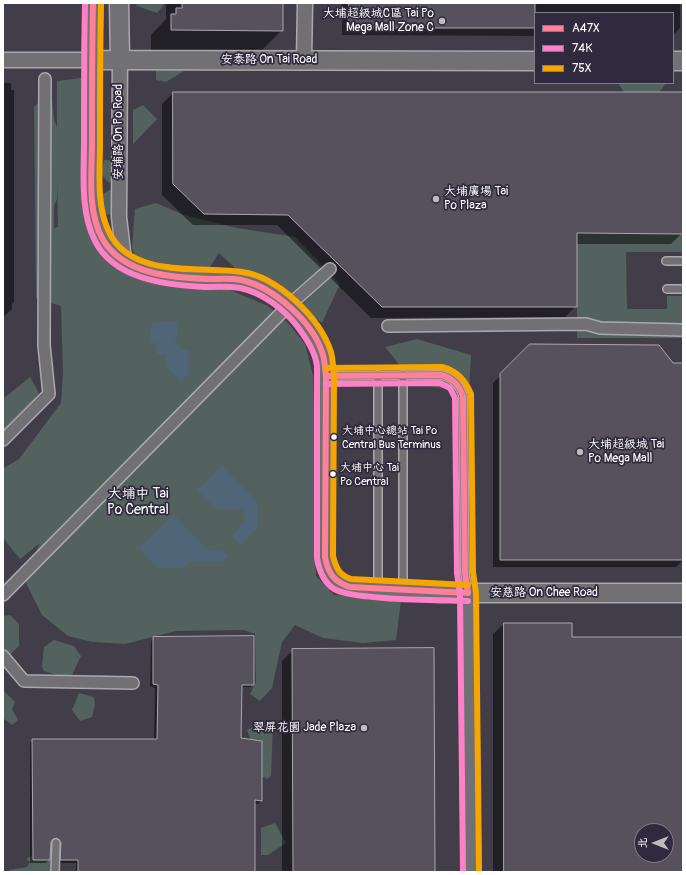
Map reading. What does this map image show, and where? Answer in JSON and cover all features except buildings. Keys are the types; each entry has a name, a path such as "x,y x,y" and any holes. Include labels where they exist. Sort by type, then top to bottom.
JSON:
{"street":[{"path":"93,3 92,163 94,209 98,228 107,247 136,267 168,276 241,280 252,283 275,295 288,306 306,324 323,355 326,376 326,564 331,576 340,584 403,590 468,593 471,872"},
{"name":"安埔路 On Po Road","path":"119,3 119,217 124,260"},
{"path":"304,3 304,60"},
{"name":"安泰路 On Tai Road","path":"3,60 534,61"},
{"path":"3,440 49,394 44,345 45,79"},
{"path":"3,595 288,306 330,269"},
{"path":"388,326 586,324 600,328 683,330"},
{"name":"安慈路 On Chee Road","path":"468,593 683,594"},
{"path":"3,656 24,681 133,683"}],"lane":[{"path":"666,261 683,261"},
{"path":"666,290 683,290"},
{"path":"378,375 378,588"},
{"path":"403,375 403,590"},
{"path":"326,376 447,376 457,383 463,396 465,573 468,593"},
{"path":"56,844 56,872"}],"shaded area":[{"path":"136,3 163,3 163,6 157,13 137,6"},
{"path":"156,65 184,65 184,71 166,82 156,80"},
{"path":"81,78 82,116 89,120 90,221 100,248 127,270 208,275 224,268 230,290 268,306 288,323 305,344 313,375 316,473 315,505 320,521 315,536 316,576 334,595 351,596 359,590 366,593 367,600 401,600 396,640 363,643 323,638 295,625 282,642 272,688 260,701 250,694 256,682 255,634 244,630 176,631 125,644 93,642 68,636 42,615 24,579 40,543 20,559 3,538 4,468 19,459 61,403 63,373 61,306 36,298 34,107 51,90 54,119 57,128 57,81","holes":["57,178 58,227 54,228 54,206 57,199"]},
{"path":"619,84 665,84 653,101 630,102"},
{"path":"143,105 157,119 133,144 133,110"},
{"path":"104,160 117,161 116,176 109,183 101,174"},
{"path":"115,187 122,204 112,215 104,214 101,195"},
{"path":"156,203 184,215 237,228 295,237 340,284 322,323 263,277 235,268 219,253 208,270 171,264 137,263 132,247 135,209"},
{"path":"577,234 683,234 683,252 626,252 627,309 667,309 667,296 683,296 683,338 577,338"},
{"path":"417,339 471,355 469,393 414,383 385,347"},
{"path":"30,377 39,393 19,419 3,435 3,399"},
{"path":"10,615 19,624 19,646 3,661 3,616"},
{"path":"54,640 74,646 81,656 72,675 61,676 44,671 42,667 44,647"},
{"path":"3,690 15,702 12,709 18,720 12,725 3,718"},
{"path":"79,693 94,697 95,705 92,717 80,721 72,710"},
{"path":"263,722 273,725 271,776 267,779 254,772 252,743 247,730"},
{"path":"275,823 286,843 268,855 261,855 261,828"},
{"path":"38,852 50,857 59,858 59,872 10,872 9,870 27,867 30,862 26,859"}],"water":[{"path":"155,322 177,322 177,337 174,340 183,350 189,351 189,373 181,381 166,367 166,354 157,354 157,343 150,343 151,325"},
{"path":"222,466 257,501 257,528 241,545 232,536 245,521 244,509 217,509 197,490"},
{"path":"174,515 208,550 221,550 228,556 223,562 189,562 184,568 157,568 139,548"}],"transit line":[{"name":"74K","path":"85,3 84,192 87,217 95,241 104,254 115,264 142,278 157,282 189,286 240,288 256,293 272,302 286,313 304,335 310,345 317,366 317,558 322,575 330,586 344,593 358,595 398,599 468,601"},
{"name":"A47X","path":"93,3 91,191 94,216 102,238 111,250 122,260 150,272 181,277 238,279 254,284 279,298 302,319 311,331 318,343 325,363 325,557 328,568 336,580 350,587 468,593"},
{"name":"75X","path":"101,3 100,200 109,232 119,247 133,257 150,264 188,269 225,270 256,275 270,282 296,301 318,326 331,352 332,358 334,376 333,556 335,564 341,573 351,579 468,585"},
{"name":"75X","path":"326,368 442,367 452,371 460,377 466,384 471,394 473,572 476,593 479,872"},
{"name":"A47X","path":"326,376 441,375 455,382 460,388 463,396 465,573 468,593"},
{"name":"74K","path":"326,384 440,383 450,388 455,398 457,573 460,594 463,872"}],"place":[{"name":"大埔超級城C區 Tai Po Mega Mall Zone C","path":"442,21"},
{"name":"大埔廣場 Tai Po Plaza","path":"436,199"},
{"name":"大埔中心總站 Tai Po Central Bus Terminus","path":"334,437"},
{"name":"大埔超級城 Tai Po Mega Mall","path":"580,452"},
{"name":"大埔中心 Tai Po Central","path":"333,474"},
{"name":"翠屏花園 Jade Plaza","path":"364,728"}],"district":[{"name":"大埔中 Tai Po Central","path":"138,502"}]}
